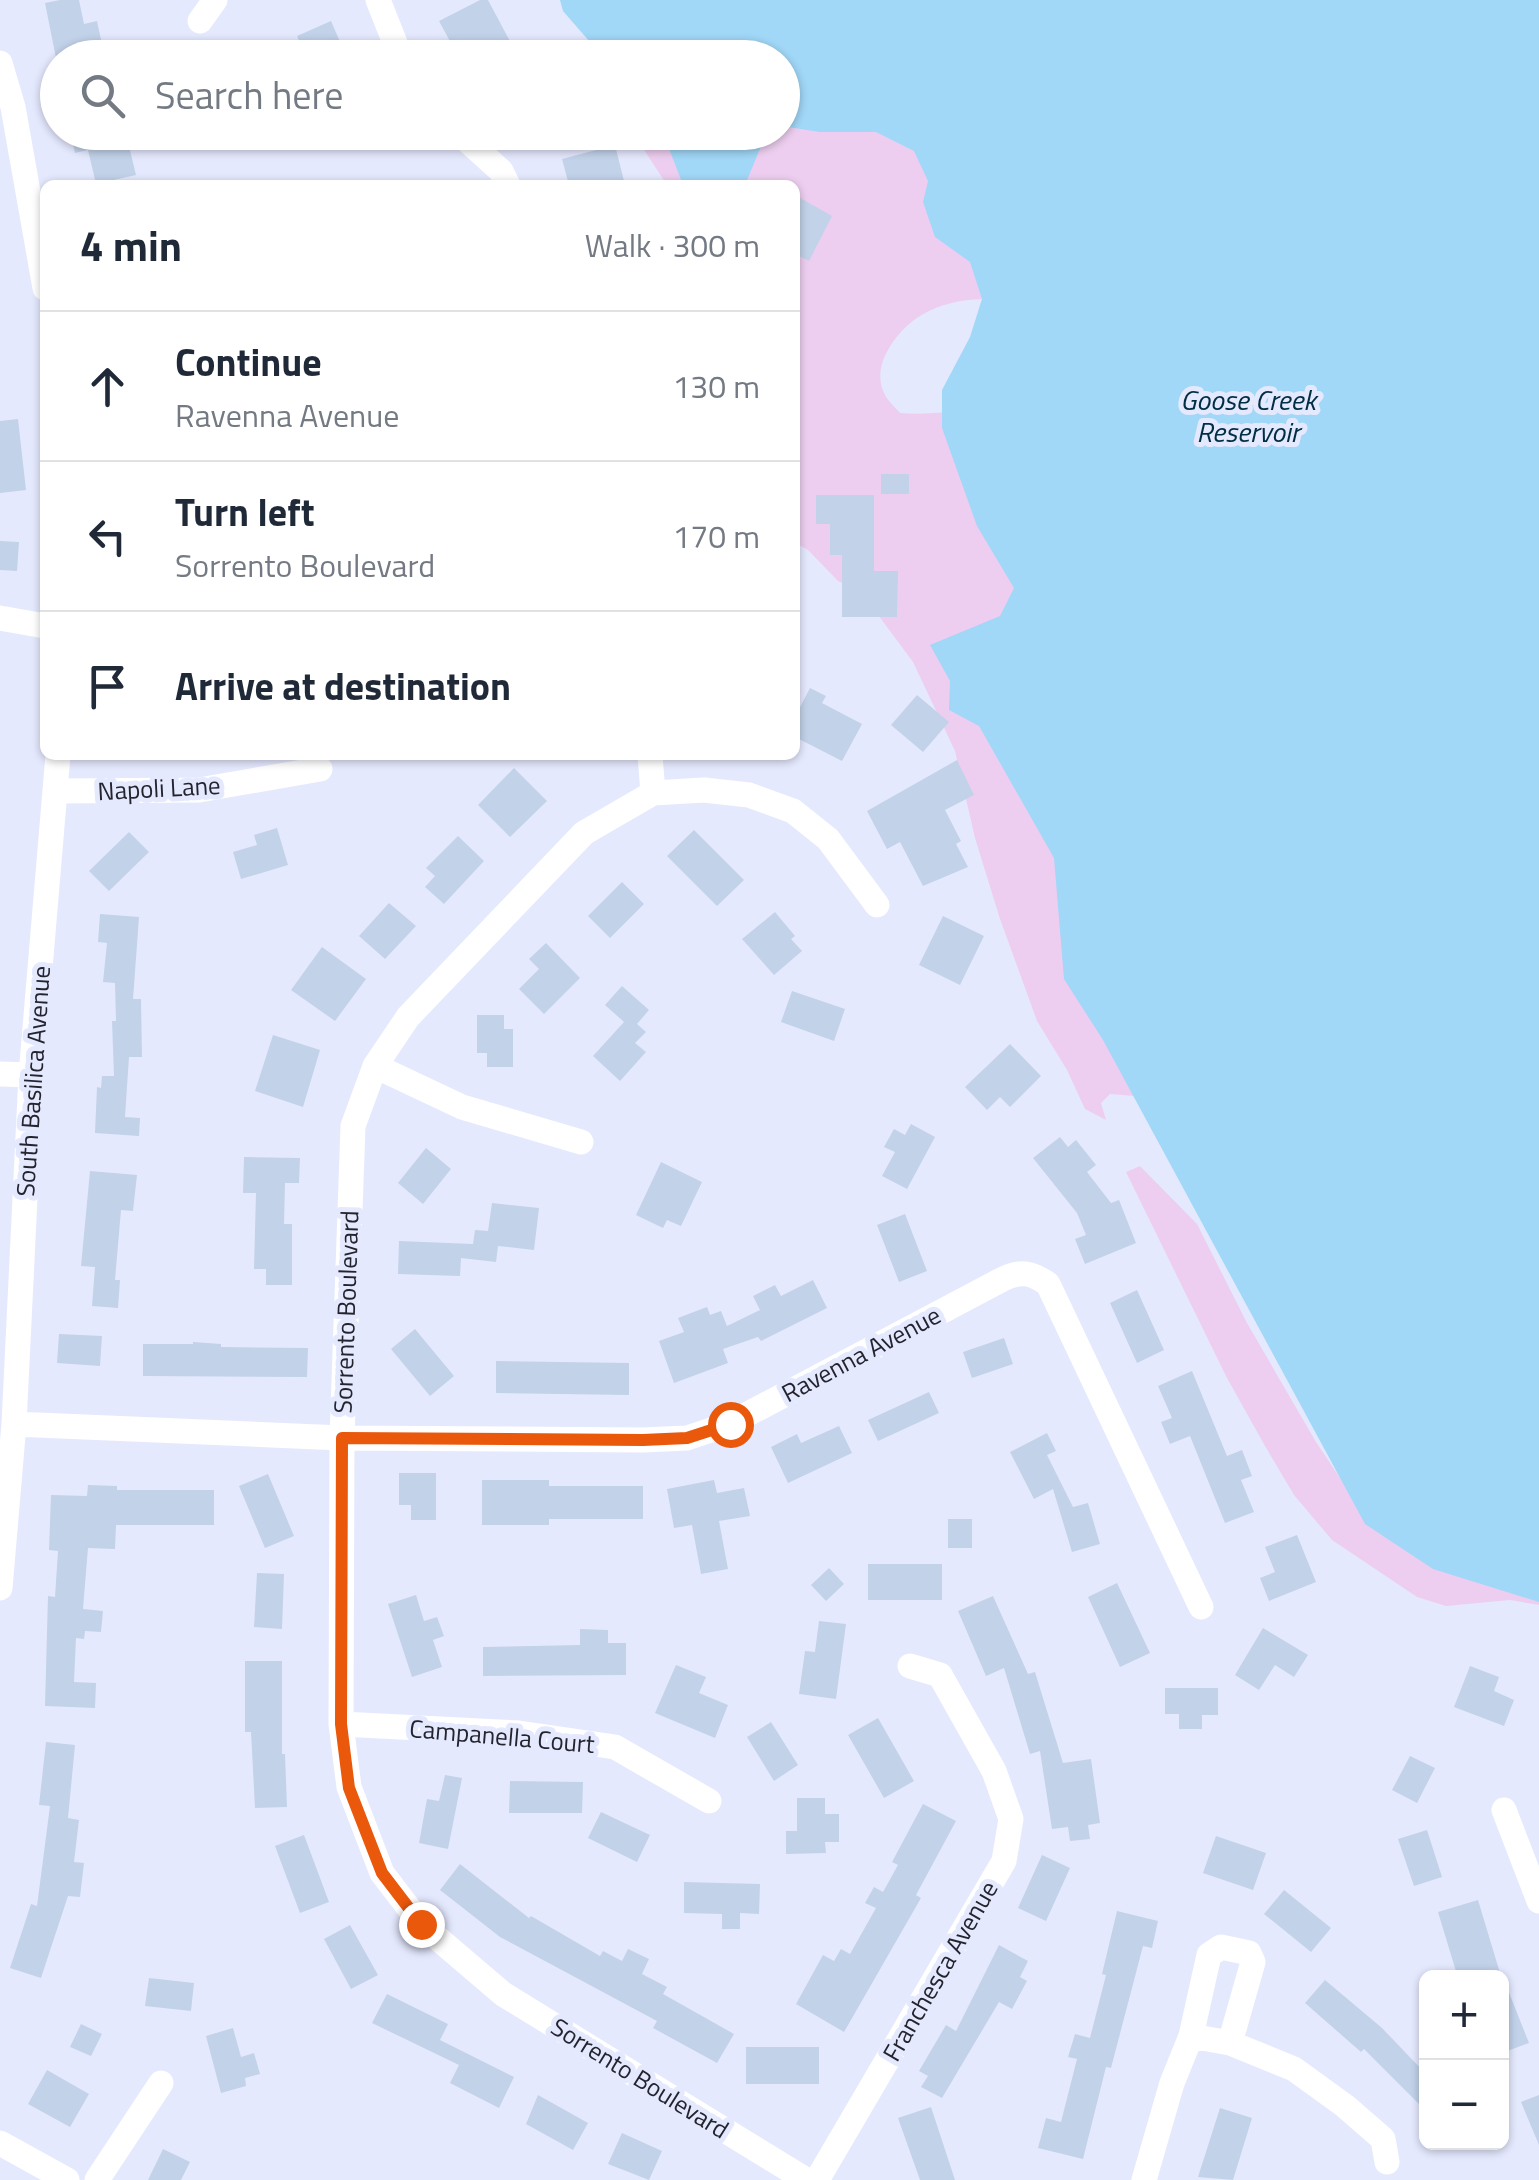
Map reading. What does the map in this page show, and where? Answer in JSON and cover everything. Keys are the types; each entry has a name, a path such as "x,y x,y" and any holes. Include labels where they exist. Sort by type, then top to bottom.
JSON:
{"street":[{"path":"378,0 395,40"},
{"path":"0,64 13,107 40,260"},
{"path":"478,150 506,180"},
{"path":"0,618 40,629"},
{"path":"0,634 40,630"},
{"name":"South Basilica Avenue","path":"0,1588 14,1424 31,1075 58,760"},
{"path":"650,760 652,793"},
{"name":"Napoli Lane","path":"56,791 199,790 320,769"},
{"name":"Sorrento Boulevard","path":"806,2180 503,1994 421,1924 382,1873 349,1788 341,1724 342,1438 353,1126 374,1066 408,1017 584,833 652,793 704,790 748,795 793,811 828,840 878,905"},
{"path":"374,1066 462,1106 582,1142"},
{"path":"0,1074 31,1075"},
{"name":"Ravenna Avenue","path":"14,1424 342,1438 687,1438 730,1424 1017,1272 1035,1275 1048,1284 1201,1607"},
{"name":"Franchesca Avenue","path":"817,2180 1004,1862 1011,1820 994,1771 940,1675 910,1666"},
{"name":"Campanella Court","path":"341,1724 519,1734 615,1747 709,1801"},
{"path":"1504,1810 1539,1901"},
{"path":"1144,2180 1172,2083 1191,2036 1210,1954 1222,1946 1249,1953 1253,1962 1230,2043"},
{"path":"1191,2036 1230,2043 1294,2069 1382,2138 1387,2162"},
{"path":"97,2180 162,2083"},
{"path":"0,2143 67,2180"}],"shaded area":[{"path":"883,0 907,118 987,299 943,305 906,326 885,355 881,384 900,413 958,410 1014,398 1135,1096 1110,1094 1101,1103 1106,1120 1085,1109 1037,1021 975,838 955,751 913,662 861,592 838,581 800,546 800,180 664,180 644,150 800,150 800,48"},
{"path":"1140,1166 1197,1224 1247,1323 1316,1442 1371,1524 1539,1579 1539,1605 1510,1600 1446,1606 1417,1597 1332,1540 1294,1495 1227,1378 1126,1172"}],"water":[{"name":"Goose Creek Reservoir","path":"560,0 1539,0 1539,1602 1433,1569 1365,1524 1103,1040 1064,979 1054,858 979,726 949,710 950,681 930,645 1000,616 1014,588 977,526 942,428 942,390 970,337 982,299 970,262 935,237 923,202 928,181 914,151 876,132 800,129 800,40 588,40 563,11"},
{"path":"670,150 760,150 747,180 681,180"}],"building":[{"path":"79,0 84,24 97,21 101,40 52,40 45,3"},
{"path":"480,0 488,0 509,40 449,40 439,21"},
{"path":"331,21 339,40 299,40 297,36"},
{"path":"88,150 130,150 136,175 95,180"},
{"path":"596,150 616,150 624,180 568,180 562,159"},
{"path":"800,198 832,216 809,261 800,256"},
{"path":"18,419 26,490 0,493 0,421"},
{"path":"881,474 909,474 909,494 881,494"},
{"path":"816,495 874,495 874,571 898,571 897,617 842,617 842,555 830,555 830,524 816,524"},
{"path":"0,541 19,542 17,571 0,570"},
{"path":"810,688 826,696 822,703 862,724 842,761 800,740 800,707"},
{"path":"917,695 949,722 923,752 891,725"},
{"path":"957,760 974,795 945,810 961,841 956,844 968,867 923,886 900,842 887,849 867,811"},
{"path":"514,768 547,801 510,837 478,805"},
{"path":"277,828 288,865 241,879 233,852 257,845 254,835"},
{"path":"694,830 744,880 717,906 667,856"},
{"path":"129,832 149,852 109,891 89,871"},
{"path":"458,836 484,861 444,904 425,887 435,876 426,868"},
{"path":"622,882 644,904 610,938 588,916"},
{"path":"389,903 416,926 385,959 359,936"},
{"path":"775,912 802,951 774,975 742,939"},
{"path":"100,914 139,917 133,999 141,999 142,1057 129,1057 125,1117 140,1118 139,1136 95,1133 97,1087 101,1088 102,1076 114,1076 112,1021 116,1021 115,983 103,982 107,943 98,942"},
{"path":"943,916 984,936 960,985 919,965"},
{"path":"546,943 580,978 544,1014 519,989 539,969 529,959"},
{"path":"322,947 366,979 335,1021 291,990"},
{"path":"622,986 649,1010 637,1024 646,1032 635,1043 646,1052 620,1081 593,1056 624,1022 605,1005"},
{"path":"792,991 845,1009 834,1041 781,1022"},
{"path":"477,1015 504,1015 504,1029 513,1029 513,1067 487,1067 487,1053 477,1053"},
{"path":"273,1035 320,1050 303,1107 255,1091"},
{"path":"1010,1044 1041,1076 1010,1107 1000,1097 987,1110 965,1087"},
{"path":"911,1124 935,1137 907,1189 882,1176 895,1152 884,1147 894,1129 905,1135"},
{"path":"1060,1137 1068,1147 1076,1140 1096,1165 1087,1172 1111,1203 1119,1200 1136,1243 1085,1264 1075,1239 1086,1235 1077,1213 1033,1158"},
{"path":"426,1148 451,1169 423,1204 398,1183"},
{"path":"244,1157 300,1158 299,1183 285,1183 284,1224 292,1224 292,1285 266,1285 266,1269 254,1269 256,1193 243,1193"},
{"path":"661,1162 702,1182 681,1226 667,1220 663,1228 636,1215"},
{"path":"90,1171 137,1175 133,1211 121,1210 115,1280 120,1280 118,1308 92,1306 95,1267 81,1266"},
{"path":"492,1203 539,1208 534,1250 498,1246 496,1262 461,1258 460,1276 398,1274 399,1241 473,1244 475,1230 488,1231"},
{"path":"905,1214 927,1271 899,1282 877,1225"},
{"path":"813,1280 827,1308 761,1341 758,1337 723,1349 728,1363 674,1383 659,1341 684,1332 678,1318 707,1307 710,1315 721,1311 727,1326 760,1310 753,1296 775,1285 781,1296"},
{"path":"1137,1290 1164,1350 1137,1363 1110,1303"},
{"path":"415,1329 454,1376 430,1396 391,1349"},
{"path":"59,1334 102,1336 100,1366 57,1363"},
{"path":"1004,1338 1013,1364 972,1378 963,1352"},
{"path":"193,1342 221,1347 308,1348 307,1377 143,1376 143,1344"},
{"path":"496,1361 629,1363 629,1395 496,1393"},
{"path":"1192,1371 1227,1456 1242,1450 1252,1476 1241,1480 1254,1512 1225,1523 1190,1436 1170,1444 1161,1422 1172,1418 1158,1386"},
{"path":"929,1392 939,1413 878,1441 868,1420"},
{"path":"839,1426 852,1453 788,1483 771,1447 797,1434 801,1443"},
{"path":"1047,1433 1056,1451 1047,1455 1073,1507 1088,1503 1100,1544 1072,1552 1053,1489 1034,1499 1010,1452"},
{"path":"399,1473 436,1473 436,1520 411,1520 411,1505 399,1505"},
{"path":"268,1474 294,1536 265,1548 239,1486"},
{"path":"482,1480 549,1480 549,1486 643,1486 643,1519 549,1519 549,1525 482,1525"},
{"path":"714,1480 717,1493 744,1488 750,1516 719,1521 728,1569 701,1574 692,1525 674,1528 667,1489"},
{"path":"88,1485 117,1486 117,1490 214,1490 214,1525 116,1525 115,1549 88,1548 83,1609 103,1611 101,1632 85,1631 84,1639 76,1638 74,1682 96,1683 95,1708 45,1706 48,1596 55,1597 58,1551 49,1550 51,1495 87,1496"},
{"path":"948,1519 972,1519 972,1548 948,1548"},
{"path":"1297,1535 1316,1582 1269,1601 1260,1578 1275,1572 1265,1547"},
{"path":"868,1564 942,1564 942,1600 868,1600"},
{"path":"829,1568 844,1584 826,1601 811,1585"},
{"path":"257,1573 284,1574 282,1629 254,1627"},
{"path":"1117,1583 1150,1653 1120,1667 1088,1597"},
{"path":"416,1595 424,1621 437,1617 444,1636 433,1640 442,1667 412,1677 388,1604"},
{"path":"993,1596 1028,1674 1035,1672 1063,1763 1091,1759 1100,1823 1088,1825 1090,1839 1070,1841 1068,1827 1052,1829 1040,1751 1030,1754 1004,1668 986,1676 958,1611"},
{"path":"819,1621 846,1624 836,1699 799,1694 805,1651 815,1652"},
{"path":"1263,1628 1308,1655 1294,1677 1275,1665 1259,1690 1235,1675"},
{"path":"580,1629 608,1630 608,1643 626,1643 626,1675 483,1676 483,1647 580,1645"},
{"path":"245,1661 282,1661 282,1754 287,1807 255,1808 251,1732 245,1732"},
{"path":"676,1665 706,1677 699,1693 728,1705 715,1738 655,1713"},
{"path":"1470,1666 1499,1677 1494,1691 1514,1700 1504,1726 1454,1707"},
{"path":"1165,1688 1218,1688 1218,1715 1202,1715 1202,1729 1179,1729 1179,1714 1165,1714"},
{"path":"878,1718 914,1781 884,1798 848,1735"},
{"path":"771,1722 798,1765 774,1781 747,1737"},
{"path":"46,1742 75,1745 68,1818 79,1820 74,1862 84,1863 80,1897 68,1896 41,1978 10,1968 31,1904 37,1906 50,1806 39,1805"},
{"path":"1410,1756 1435,1768 1417,1803 1392,1790"},
{"path":"445,1775 462,1778 448,1849 419,1843 427,1799 439,1801"},
{"path":"510,1781 583,1782 582,1813 509,1813"},
{"path":"797,1798 825,1798 825,1814 839,1814 839,1842 825,1842 826,1853 786,1854 786,1831 797,1831"},
{"path":"923,1804 956,1821 916,1895 921,1898 844,2032 796,2004 823,1955 834,1961 841,1949 850,1954 876,1908 865,1903 874,1887 883,1892 898,1865 892,1862"},
{"path":"601,1812 650,1835 637,1862 588,1838"},
{"path":"1427,1830 1442,1877 1414,1886 1398,1839"},
{"path":"304,1835 329,1902 300,1913 275,1846"},
{"path":"1216,1836 1266,1853 1253,1890 1203,1873"},
{"path":"1042,1855 1070,1868 1046,1921 1018,1908"},
{"path":"460,1864 529,1918 600,1956 603,1951 622,1961 628,1949 649,1959 642,1974 667,1987 663,1994 734,2034 717,2063 653,2028 657,2021 500,1937 440,1890"},
{"path":"684,1882 760,1884 759,1914 740,1913 740,1929 722,1929 722,1914 684,1913"},
{"path":"1284,1890 1331,1928 1311,1952 1264,1914"},
{"path":"1478,1900 1499,1970 1456,1970 1438,1912"},
{"path":"1117,1911 1158,1921 1152,1948 1143,1946 1083,2159 1038,2148 1046,2118 1061,2122 1077,2059 1068,2057 1075,2034 1090,2038"},
{"path":"350,1925 378,1975 351,1989 324,1939"},
{"path":"999,1945 1028,1961 1020,1977 1027,1981 1012,2009 999,2002 942,2098 921,2087 928,2076 919,2071 946,2025 956,2031"},
{"path":"149,1978 194,1983 191,2011 145,2006"},
{"path":"1325,1980 1382,2028 1419,2067 1419,2104 1364,2049 1361,2052 1305,2003"},
{"path":"1509,1993 1529,2043 1509,2050"},
{"path":"387,1994 448,2024 440,2040 514,2077 499,2108 450,2083 459,2065 372,2023"},
{"path":"81,2024 102,2034 91,2056 70,2047"},
{"path":"233,2028 241,2057 254,2053 260,2074 245,2078 246,2086 221,2093 206,2036"},
{"path":"746,2047 819,2047 819,2084 746,2084"},
{"path":"47,2070 89,2094 70,2127 28,2104"},
{"path":"538,2095 588,2123 573,2150 526,2124"},
{"path":"1539,2095 1539,2145 1521,2102"},
{"path":"931,2107 955,2180 920,2180 898,2118"},
{"path":"1220,2108 1252,2118 1233,2180 1198,2177"},
{"path":"622,2133 662,2151 649,2180 608,2164"},
{"path":"163,2149 190,2162 181,2180 148,2180"}],"route":[{"path":"421,1924 382,1873 349,1788 341,1724 342,1438 643,1440 687,1438 730,1424"}]}
